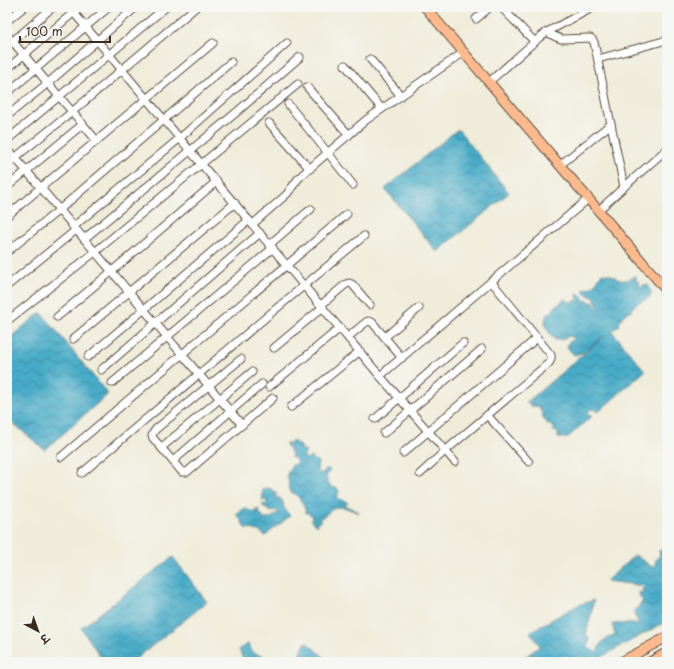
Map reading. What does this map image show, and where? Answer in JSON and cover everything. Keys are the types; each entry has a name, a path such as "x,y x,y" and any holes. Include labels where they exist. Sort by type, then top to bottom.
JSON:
{"highway":[{"path":"651,662 667,653"}],"main road":[{"path":"425,7 667,291"},
{"path":"621,662 667,637"}],"street":[{"path":"7,21 24,7"},
{"path":"10,44 53,7"},
{"path":"7,70 24,56 72,10 80,7"},
{"path":"7,93 109,7"},
{"path":"7,116 48,83 136,7"},
{"path":"7,140 166,7"},
{"path":"7,164 72,112 196,7"},
{"path":"476,19 490,7"},
{"path":"501,7 535,42"},
{"path":"489,82 547,32 591,8"},
{"path":"72,10 380,376 455,462"},
{"path":"547,32 562,39 592,39 598,59 624,187"},
{"path":"7,36 10,44 24,56 97,141"},
{"path":"598,59 667,40"},
{"path":"7,216 213,43"},
{"path":"7,286 287,44"},
{"path":"88,357 287,194 298,179 366,120 464,52"},
{"path":"84,239 191,151 300,57"},
{"path":"370,59 401,96"},
{"path":"7,252 59,210 231,62"},
{"path":"345,65 382,109"},
{"path":"7,321 95,252 298,84"},
{"path":"307,87 349,135"},
{"path":"288,104 353,185"},
{"path":"269,123 310,169"},
{"path":"7,187 83,124"},
{"path":"560,165 611,124"},
{"path":"7,148 242,425"},
{"path":"598,210 667,149"},
{"path":"57,317 112,272 216,181"},
{"path":"380,376 588,199"},
{"path":"73,339 235,203"},
{"path":"112,383 167,337 311,209"},
{"path":"61,457 347,214"},
{"path":"101,370 260,233"},
{"path":"82,474 364,236"},
{"path":"420,474 446,450 550,363 551,355 491,281"},
{"path":"274,348 349,282 370,306"},
{"path":"385,337 419,308"},
{"path":"348,337 368,321 372,322 402,358"},
{"path":"173,461 230,411 340,328"},
{"path":"403,453 537,338"},
{"path":"375,419 463,343"},
{"path":"384,433 482,349"},
{"path":"291,408 360,351"},
{"path":"240,359 153,433 153,438 182,472 187,472 273,398"},
{"path":"162,447 252,372"},
{"path":"487,415 529,462"}],"water":[{"path":"458,129 509,193 437,252 385,189"},
{"path":"602,273 612,275 617,279 622,280 627,280 636,276 636,281 639,282 639,287 647,284 652,294 648,299 636,305 631,312 628,311 619,322 620,325 612,331 645,371 598,412 593,409 590,410 587,413 592,416 566,439 558,438 558,433 555,431 554,432 553,430 555,428 547,424 547,421 545,421 541,416 544,417 541,412 542,411 540,411 540,407 532,407 526,403 603,337 582,353 574,355 567,346 569,342 574,339 569,336 564,339 555,340 546,328 546,317 548,313 552,313 554,308 564,299 570,302 579,300 577,297 578,293 583,299 594,303 596,308 598,306 594,298 584,293 583,290 594,286"},
{"path":"41,312 108,394 45,450 9,420 7,413 7,340"},
{"path":"294,441 299,445 299,447 302,447 300,449 306,452 303,456 307,459 311,457 315,461 318,461 317,472 322,473 327,469 330,470 326,477 331,486 337,488 339,491 337,497 340,500 342,499 343,501 347,502 348,503 345,505 346,506 359,512 358,513 339,507 331,510 319,519 321,522 317,523 316,526 311,521 312,516 306,513 301,500 290,492 288,486 288,471 291,469 290,468 292,465 295,465 297,462 294,458 290,457 292,456 291,452 286,445 287,442 287,444 290,444 290,442"},
{"path":"267,488 272,489 276,493 276,498 280,498 283,502 284,508 290,516 265,536 259,531 245,528 236,514 245,508 252,511 259,509 259,513 262,515 263,519 270,518 275,515 278,512 276,510 272,512 265,508 262,504 265,505 267,503 266,500 263,501 262,494 263,490"},
{"path":"667,547 667,621 592,662 518,662 540,646 530,632 576,606 594,600 586,636 590,639 587,647 597,653 603,641 615,635 612,624 639,623 633,613 643,601 640,598 639,592 643,593 642,589 645,586 606,581 635,555 652,567 655,565 656,559 660,555 659,551"},
{"path":"173,557 207,602 132,662 104,662 81,628"},
{"path":"306,642 330,662 296,662"},
{"path":"248,644 253,653 282,662 240,662 243,660 239,649"}]}
